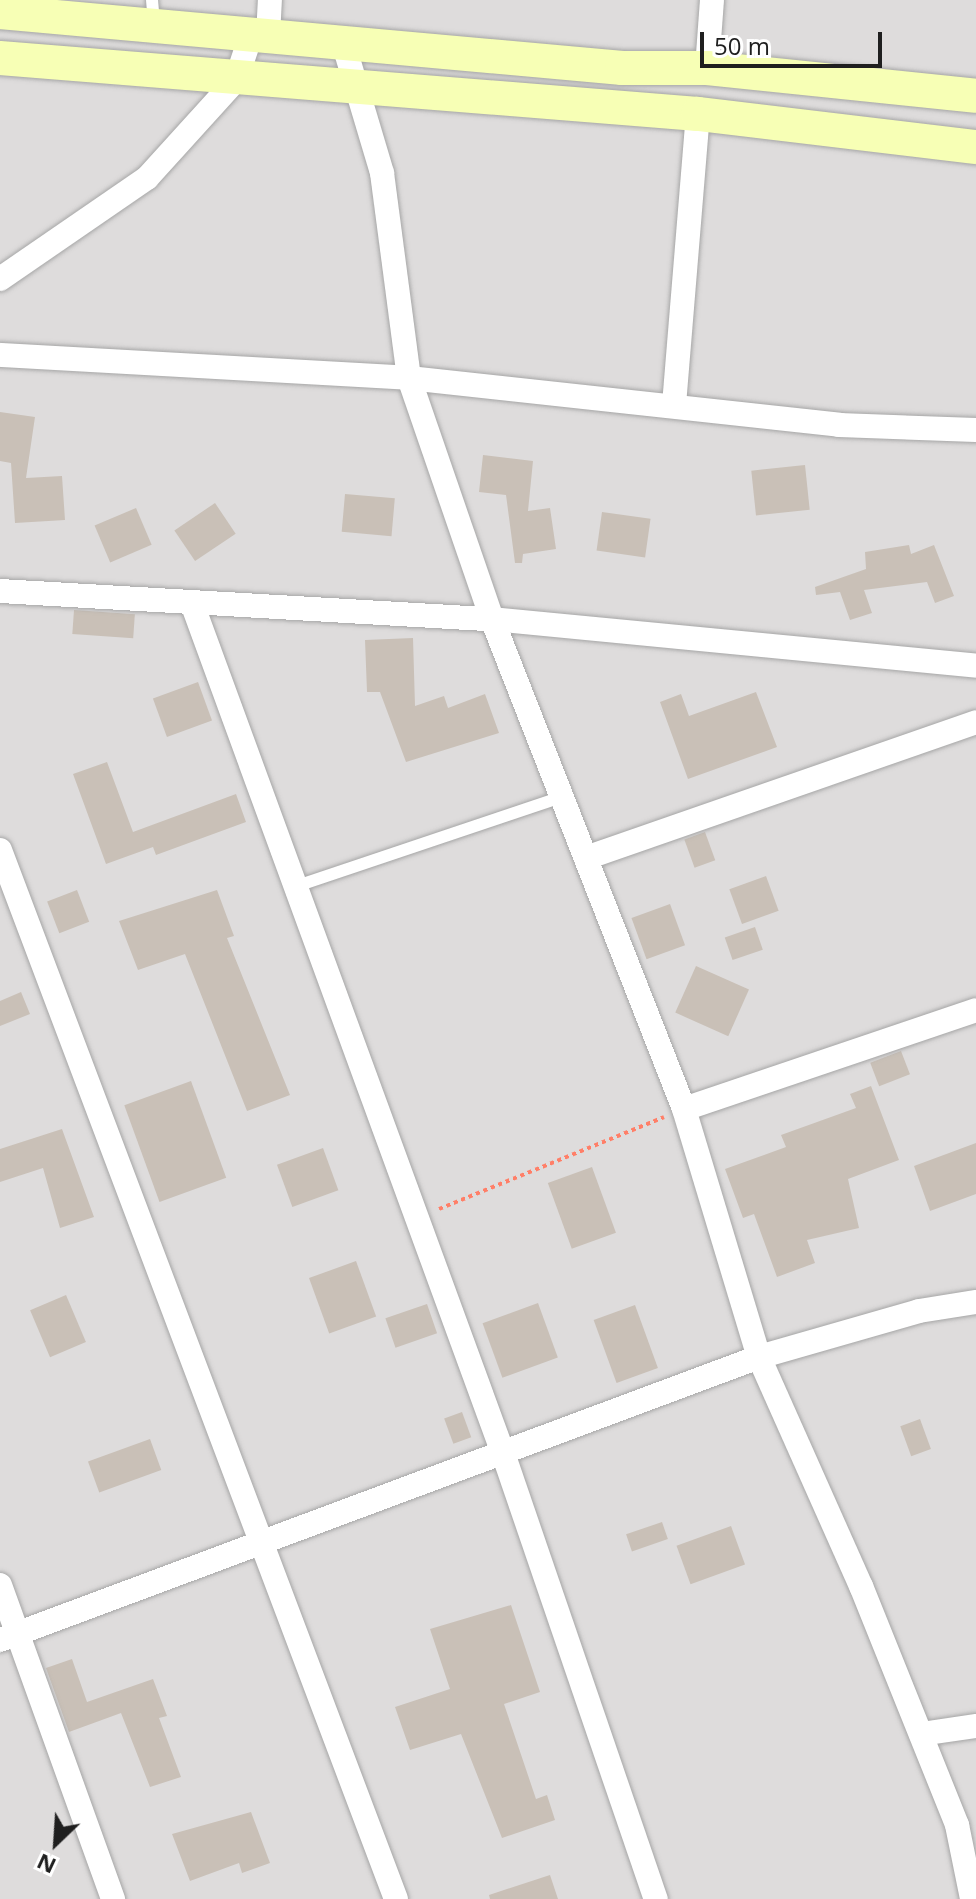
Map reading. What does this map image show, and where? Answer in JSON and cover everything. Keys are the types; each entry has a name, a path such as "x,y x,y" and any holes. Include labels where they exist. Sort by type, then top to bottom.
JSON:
{"main road":[{"path":"0,12 153,12 259,36 622,68 707,68 976,96"},
{"path":"0,58 354,90 698,114 976,147"}],"street":[{"path":"0,279 147,178 236,80 259,36 270,0"},
{"path":"707,68 712,0"},
{"path":"343,42 354,90 382,173 409,378 492,619 684,1109 759,1357 957,1825 972,1899"},
{"path":"674,405 698,114"},
{"path":"0,355 409,378 839,425 976,430"},
{"path":"0,591 193,606 492,619 976,666"},
{"path":"193,606 415,1220 503,1453 656,1899"},
{"path":"586,858 976,722"},
{"path":"0,850 396,1899"},
{"path":"684,1109 976,1010"},
{"path":"9,1638 759,1357 919,1311 976,1302"},
{"path":"0,1585 9,1638 113,1899"},
{"path":"921,1734 976,1726"}],"lane":[{"path":"294,887 562,797"}],"path":[{"path":"415,1220 684,1109"}],"shaded area":[{"path":"0,0 976,0 976,1899 0,1899"}],"building":[{"path":"0,412 35,417 26,478 62,476 65,520 15,523 11,463 0,461"},
{"path":"483,455 533,461 528,511 550,508 556,549 523,554 522,563 515,563 506,495 479,492"},
{"path":"805,465 810,510 756,515 751,471"},
{"path":"345,494 395,498 391,536 342,532"},
{"path":"215,503 236,534 195,561 174,530"},
{"path":"136,508 152,545 110,562 95,526"},
{"path":"602,512 651,519 645,557 597,551"},
{"path":"909,545 911,554 934,545 954,596 935,603 927,582 864,590 872,613 850,620 840,592 816,595 815,587 866,569 865,552"},
{"path":"74,610 135,614 133,638 72,634"},
{"path":"413,638 415,706 444,696 448,708 485,694 499,733 406,762 380,692 367,692 365,640"},
{"path":"198,682 212,721 167,737 153,698"},
{"path":"756,692 777,747 688,779 660,702 681,694 689,716"},
{"path":"107,762 133,832 236,794 246,822 156,855 153,847 106,864 73,774"},
{"path":"705,832 715,860 695,868 684,840"},
{"path":"766,876 779,911 742,924 729,889"},
{"path":"77,890 89,922 59,933 47,901"},
{"path":"217,890 234,936 227,938 290,1095 247,1111 185,954 138,970 119,921"},
{"path":"670,904 685,945 647,959 631,918"},
{"path":"755,927 763,950 733,960 725,937"},
{"path":"696,966 749,990 728,1036 675,1013"},
{"path":"21,992 30,1014 0,1026 0,1001"},
{"path":"901,1051 910,1074 879,1086 870,1063"},
{"path":"191,1081 226,1178 160,1202 124,1105"},
{"path":"871,1086 899,1160 848,1179 859,1228 807,1240 815,1263 777,1277 754,1214 743,1218 725,1169 786,1147 781,1135 856,1108 850,1094"},
{"path":"62,1129 94,1217 60,1228 43,1168 0,1182 0,1149"},
{"path":"976,1143 976,1194 930,1211 914,1166"},
{"path":"323,1148 338,1190 292,1207 277,1165"},
{"path":"592,1167 616,1233 572,1249 548,1183"},
{"path":"356,1261 376,1316 329,1334 309,1278"},
{"path":"66,1295 86,1342 50,1357 30,1310"},
{"path":"538,1303 558,1358 502,1378 483,1323"},
{"path":"427,1304 437,1333 395,1348 385,1318"},
{"path":"635,1305 658,1368 617,1383 594,1320"},
{"path":"462,1412 471,1437 453,1444 444,1418"},
{"path":"920,1419 931,1449 911,1456 900,1426"},
{"path":"150,1439 161,1470 99,1493 88,1462"},
{"path":"662,1522 668,1539 632,1551 626,1534"},
{"path":"731,1526 745,1565 691,1584 676,1546"},
{"path":"511,1605 540,1692 504,1704 536,1799 547,1795 555,1820 502,1838 461,1734 410,1750 395,1707 450,1689 430,1629"},
{"path":"72,1659 87,1702 153,1679 167,1716 159,1718 181,1777 150,1787 121,1713 69,1732 46,1668"},
{"path":"251,1812 270,1863 242,1873 239,1863 190,1881 172,1834"},
{"path":"550,1875 558,1899 490,1899 489,1895"}]}
